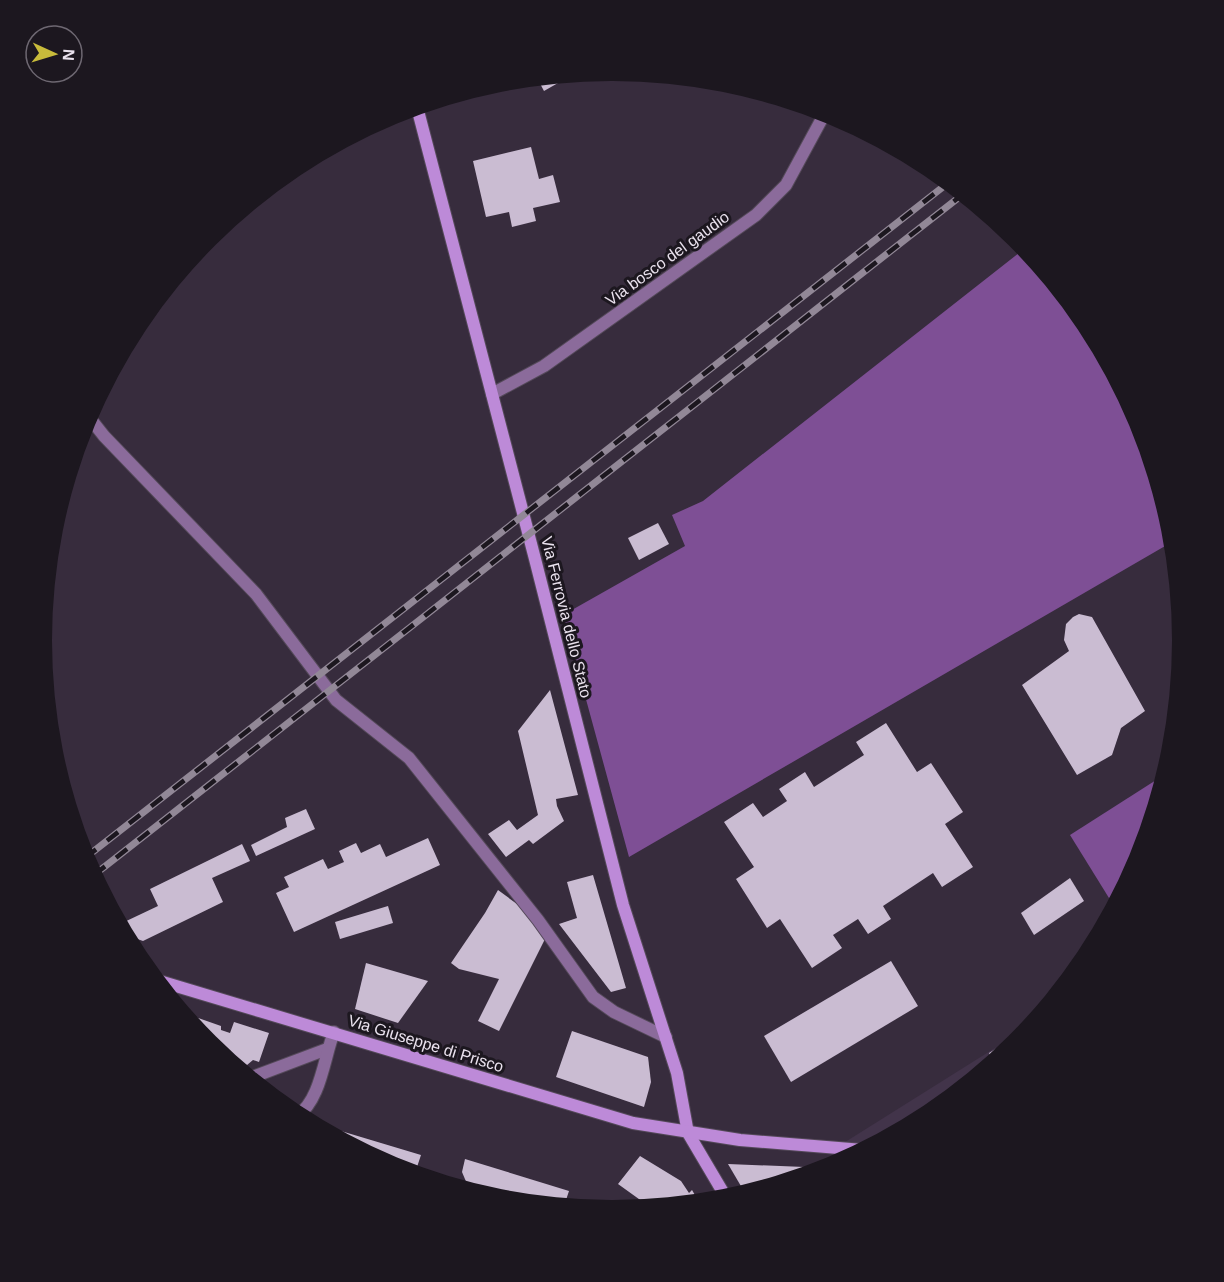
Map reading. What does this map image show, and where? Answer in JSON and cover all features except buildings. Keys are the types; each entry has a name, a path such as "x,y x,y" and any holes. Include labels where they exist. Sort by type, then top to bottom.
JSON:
{"main road":[{"name":"Via Ferrovia dello Stato","path":"419,116 623,905 677,1073 688,1133"},
{"name":"Via Giuseppe di Prisco","path":"170,984 633,1124 688,1133 847,1148"},
{"path":"688,1133 722,1190"}],"street":[{"name":"Via bosco del gaudio","path":"492,394 544,366 756,215 786,185 820,122"},
{"path":"96,425 111,444 256,594 336,700 409,758 538,920 593,997 614,1012 666,1037"},
{"path":"305,1109 320,1081 327,1049 334,1032"},
{"path":"259,1075 327,1049"}],"shaded area":[{"path":"1017,255 1056,300 1077,330 1114,394 1142,461 1163,547 629,857 563,615 685,546 672,515 703,501"},
{"path":"1153,782 1142,821 1109,898 1070,835"},
{"path":"999,1046 953,1085 892,1126 855,1145 842,1144"}],"railway":[{"path":"94,851 941,189"},
{"path":"101,869 956,200"}]}
